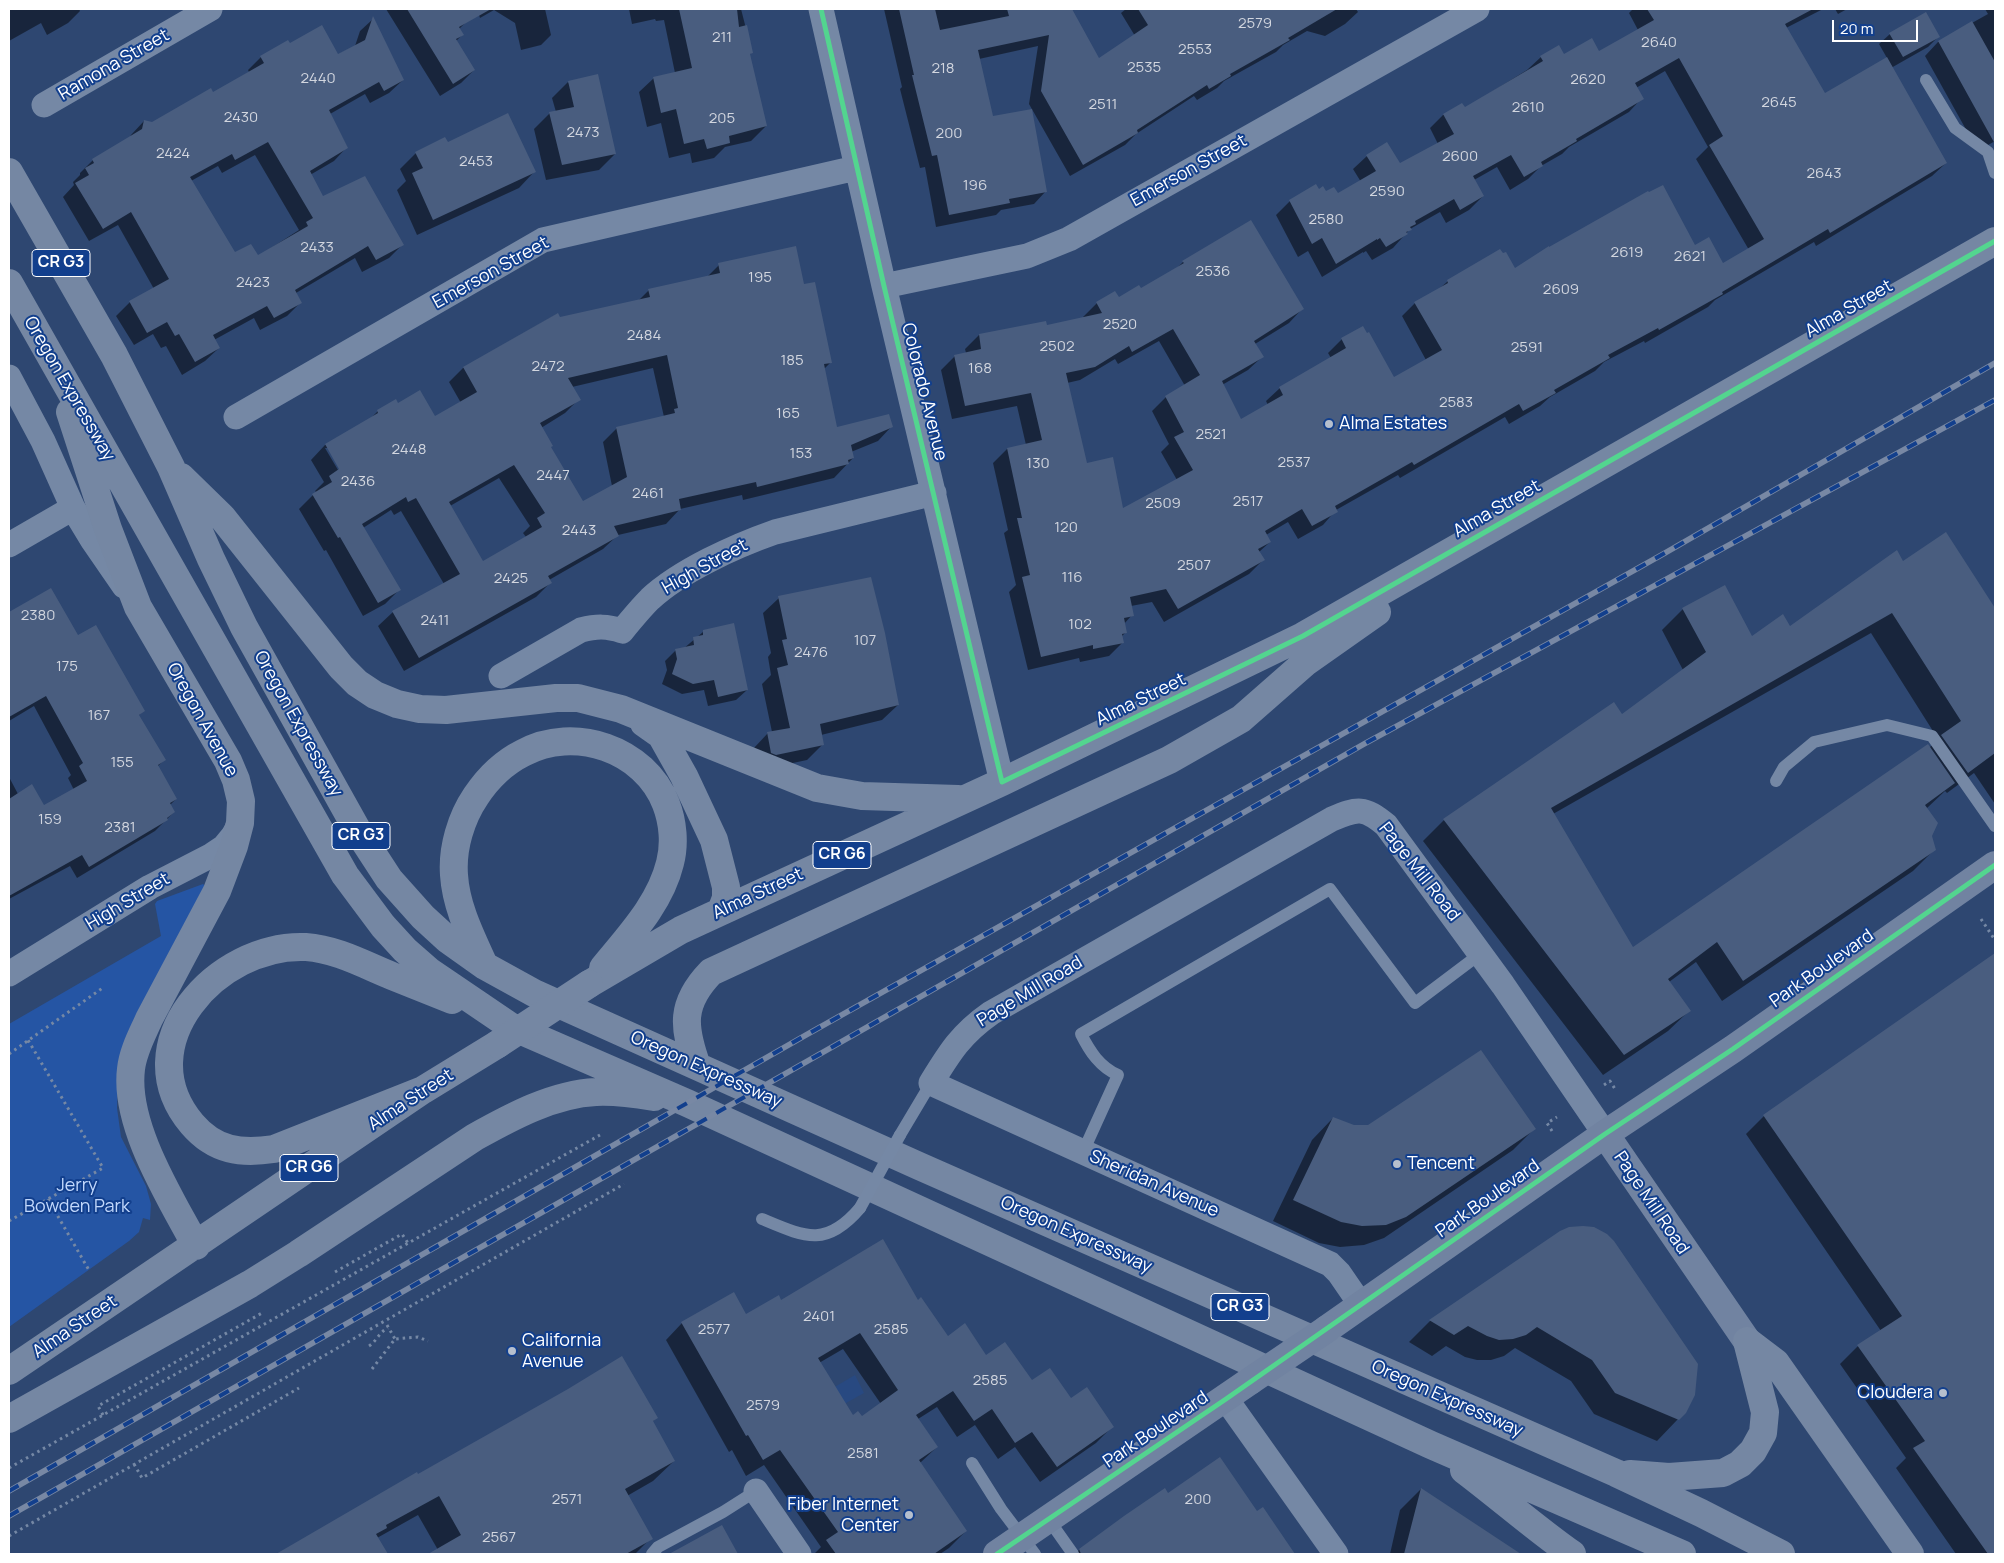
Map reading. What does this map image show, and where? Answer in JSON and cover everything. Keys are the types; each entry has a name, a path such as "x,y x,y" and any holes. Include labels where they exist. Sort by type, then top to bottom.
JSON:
{"main road":[{"name":"Oregon Expressway","path":"9,172 114,355 171,467 211,559 244,627 359,833 389,879 423,917 447,939 485,966 534,993 1616,1473 1781,1554"},
{"name":"Alma Street","path":"9,1371 196,1246 504,1035 659,942 721,911 1002,782 1303,636 1995,241"},
{"name":"Oregon Expressway","path":"9,283 330,848 363,900 394,938 429,971 504,1035 687,1103 1431,1445 1682,1554"},
{"path":"56,366 98,500 122,570 138,607"},
{"path":"171,467 222,517 341,667 357,683 374,695 420,710 446,710 556,698 578,698 621,709 817,788 862,796 964,800"},
{"path":"697,1066 686,1031 686,1015 701,982 712,972 1125,781 1203,741 1241,718 1306,662 1528,507"},
{"name":"Oregon Avenue","path":"138,607 228,761 236,780 239,794 240,823 227,869 149,1018 138,1044 131,1068 130,1092 134,1114 141,1134 170,1199 196,1246"},
{"path":"621,709 661,735 684,776 714,840 726,888 726,898 721,911"},
{"path":"485,966 458,902 454,874 455,850 461,826 471,804 484,784 503,765 524,752 547,744 570,741 593,743 614,750 627,757 650,776 662,794 668,809 673,838 668,870 655,902 590,984"},
{"path":"423,1090 274,1149 253,1152 232,1150 213,1143 183,1113 173,1092 169,1070 172,1046 180,1022 193,1000 211,981 233,965 259,953 283,948 307,947 330,951 354,960 504,1035"},
{"path":"9,1419 250,1284 474,1138 526,1111 579,1094 597,1092 639,1095 687,1103"},
{"path":"1616,1473 1669,1477 1723,1473 1740,1464 1753,1451 1763,1433 1765,1412 1747,1341"},
{"path":"1747,1341 1776,1363 1910,1554"},
{"path":"1431,1445 1572,1554"}],"street":[{"name":"Ramona Street","path":"44,105 210,9"},
{"name":"Colorado Avenue","path":"821,9 856,168 1002,782"},
{"name":"Emerson Street","path":"884,286 1028,256 1069,240 1477,9"},
{"name":"Emerson Street","path":"236,417 544,240 856,168"},
{"name":"Oregon Avenue","path":"9,377 24,404 73,508 138,607"},
{"name":"High Street","path":"501,676 581,630 595,626 608,626 622,631 651,598 670,584 724,552 751,540 775,532 934,493"},
{"path":"9,545 73,508"},
{"name":"Page Mill Road","path":"931,1083 951,1051 970,1028 991,1013 1332,819 1353,810 1372,814 1386,826 1480,954 1747,1341"},
{"name":"High Street","path":"9,974 150,888 224,846 233,836 240,823"},
{"name":"Park Boulevard","path":"997,1554 1028,1546 1049,1520 1226,1399 1605,1134 1733,1049 1995,865"},
{"name":"Sheridan Avenue","path":"931,1083 1330,1264 1339,1273 1361,1305"},
{"path":"1226,1399 1336,1554"},
{"path":"756,1490 799,1554"}],"lane":[{"path":"1926,80 1955,128 1988,152 1995,173"},
{"path":"1776,781 1784,767 1814,742 1887,725 1932,736 1995,826"},
{"path":"1083,1152 1118,1075 1107,1070 1091,1053 1081,1034 1330,889 1415,1003 1480,954"},
{"path":"762,1219 796,1234 816,1236 833,1233 851,1219 860,1208 931,1083"},
{"path":"972,1463 1001,1509 1028,1546"},
{"path":"652,1554 658,1547 723,1512 756,1490"},
{"path":"1049,1520 1073,1554"}],"path":[{"path":"1980,919 1995,940"},
{"path":"9,1054 104,986"},
{"path":"9,1221 103,1168 28,1040"},
{"path":"1610,1081 1615,1089"},
{"path":"1552,1130 1546,1123 1557,1117"},
{"path":"9,1468 600,1135"},
{"path":"9,1536 624,1184"},
{"path":"48,1199 90,1272"},
{"path":"335,1272 402,1234 408,1243"},
{"path":"350,1264 352,1268"},
{"path":"103,1415 98,1406 262,1313"},
{"path":"368,1346 375,1342 381,1331 387,1327 395,1340"},
{"path":"372,1369 395,1340 418,1337 428,1340"},
{"path":"134,1464 142,1478 299,1388"}],"green space":[{"name":"Jerry Bowden Park","path":"203,884 205,886 118,1073 117,1108 121,1137 146,1186 151,1204 150,1220 143,1218 139,1232 129,1241 9,1327 9,1024 161,936 155,904 157,901"}],"shaded area":[{"path":"855,1375 864,1393 830,1412 821,1395"}],"building":[{"path":"407,9 491,9 459,27 464,35 456,39 475,70 453,84"},
{"path":"679,9 737,9 739,27 747,25 753,53 750,54 767,126 729,136 730,143 707,149 704,139 684,144 676,109 661,113 653,77 692,68"},
{"path":"899,9 935,9 940,30 1009,16 1007,9 1072,9 1099,58 1148,25 1138,9 1337,9 1288,38 1290,40 1230,74 1231,76 1209,89 1207,85 1137,130 1138,133 1083,165 1041,91 1049,35 978,50 993,116 1032,109 1047,192 1009,199 1010,203 949,215 937,155 932,156 912,75 914,75"},
{"path":"1647,9 1813,9 1785,24 1825,93 1887,57 1947,163 1830,233 1828,229 1722,292 1723,294 1659,330 1658,328 1608,355 1610,358 1554,390 1556,393 1523,411 1519,404 1414,465 1412,462 1335,506 1338,512 1312,526 1302,509 1265,531 1271,542 1258,549 1265,560 1178,609 1166,589 1130,597 1134,616 1124,618 1127,633 1122,634 1124,643 1093,649 1093,645 1041,657 1022,577 1030,575 1017,518 1022,518 1007,448 1042,440 1031,393 965,406 954,355 981,349 979,334 1046,321 1047,325 1102,313 1096,302 1115,291 1119,297 1139,285 1141,288 1251,220 1304,309 1254,341 1264,357 1222,381 1241,419 1283,395 1279,387 1346,348 1341,338 1363,326 1367,333 1369,332 1394,377 1442,350 1414,302 1448,283 1447,280 1500,249 1503,253 1506,252 1515,268 1549,246 1648,191 1663,185 1695,245 1709,237 1723,263 1764,239 1709,145 1723,136 1679,58 1635,83 1644,99 1541,162 1543,166 1524,177 1511,155 1473,176 1484,196 1460,210 1454,199 1415,221 1416,224 1410,227 1412,230 1406,232 1408,234 1386,247 1380,238 1377,239 1336,264 1322,238 1312,244 1289,200 1316,184 1319,189 1323,186 1326,191 1334,187 1338,193 1376,171 1366,155 1387,142 1400,163 1454,134 1443,114 1462,103 1465,107 1543,61 1540,56 1559,45 1564,54 1592,38 1599,51 1654,20","holes":["1173,329 1200,375 1165,396 1184,432 1174,437 1193,470 1123,508 1113,457 1087,463 1066,373 1095,367 1129,346 1132,352"]},
{"path":"1926,12 1940,37 1903,57 1889,33"},
{"path":"373,16 404,80 384,91 379,82 329,110 348,148 310,171 323,196 365,176 404,245 376,260 368,246 295,290 302,303 274,318 267,306 213,335 220,348 195,362 179,334 175,336 167,322 147,333 129,301 169,279 131,212 103,229 75,183 89,175 85,168 94,163 92,159 142,129 144,120 152,122 211,88 213,92 264,63 260,56 288,40 290,43 322,25 338,54 365,40","holes":["268,142 313,218 306,222 308,226 258,255 251,244 235,252 190,177 232,154 235,160"]},
{"path":"1972,21 1995,62 1995,144 1938,41"},
{"path":"598,74 616,154 562,165 549,112 574,107 568,81"},
{"path":"508,113 536,172 433,220 412,173 423,168 415,152 445,137 448,142"},
{"path":"796,246 804,284 815,282 832,363 824,364 837,427 889,414 893,427 851,445 854,458 848,460 849,464 757,487 756,482 679,499 681,510 614,526 619,536 548,576 552,583 419,658 392,611 460,574 416,498 408,502 406,497 362,524 401,590 378,603 340,537 338,538 312,494 332,482 329,476 339,469 325,444 378,413 377,410 396,399 398,403 420,390 435,416 477,392 463,367 558,313 560,317 650,297 648,289 720,273 718,263","holes":["667,355 678,408 674,409 675,413 616,427 627,477 583,501 551,447 553,446 540,423 581,400 568,378","514,465 545,513 537,518 542,527 483,561 449,502"]},
{"path":"1946,532 1995,608 1995,753 1968,773 1941,735 1961,721 1892,613 1551,808 1633,947 1928,744 1955,783 1925,805 1938,823 1932,836 1936,850 1743,981 1717,942 1668,979 1691,1011 1624,1055 1443,819 1614,702 1622,714 1706,652 1682,608 1725,585 1752,636 1783,614 1790,626 1897,550 1903,561"},
{"path":"871,577 885,633 899,705 820,724 824,745 776,755 771,753 767,732 790,728 777,668 788,665 782,640 787,639 778,596"},
{"path":"51,588 78,635 96,625 145,711 139,715 166,760 158,765 177,799 170,803 175,812 167,818 168,820 89,867 82,855 9,896 9,799 32,784 44,805 87,781 79,766 83,763 46,696 9,717 9,612"},
{"path":"734,623 748,690 718,697 714,680 693,684 672,674 677,659 675,649 694,645 693,637 703,635 703,630"},
{"path":"1995,953 1995,1554 1988,1554 1913,1448 1925,1441 1857,1345 1902,1316 1763,1115"},
{"name":"Tencent","path":"1481,1050 1536,1129 1406,1217 1386,1225 1362,1226 1341,1222 1293,1200 1333,1117 1354,1125 1368,1125"},
{"path":"1569,1227 1594,1227 1607,1234 1614,1241 1698,1364 1695,1395 1686,1413 1679,1420 1615,1393 1592,1360 1537,1327 1526,1335 1513,1339 1499,1340 1468,1326 1454,1335 1429,1320 1560,1231"},
{"path":"883,1239 918,1300 921,1297 948,1336 965,1323 986,1355 1005,1342 1032,1380 1050,1368 1071,1398 1087,1387 1114,1427 1057,1467 1032,1432 1015,1443 992,1409 974,1421 953,1391 916,1415 938,1447 919,1460 967,1531 934,1554 836,1554 826,1540 838,1532 780,1450 763,1460 748,1435 746,1436 681,1322 734,1292 746,1314 779,1295 781,1300","holes":["860,1333 898,1390 862,1416 858,1411 853,1415 818,1358"]},
{"path":"622,1356 658,1418 653,1421 675,1461 625,1489 653,1539 626,1554 428,1554 461,1535 439,1496 386,1525 387,1528 376,1534 388,1554 276,1554 417,1472 418,1474 568,1389"},
{"path":"1220,1457 1257,1511 1263,1507 1295,1554 1081,1554 1079,1549 1124,1516 1165,1488 1168,1493"},
{"path":"1421,1488 1521,1554 1404,1554"},
{"path":"722,1525 738,1554 669,1554"}],"railway":[{"path":"9,1491 806,1035 1665,553 1995,363"},
{"path":"9,1516 1364,744 1995,400"}],"cycle path":[{"path":"821,9 884,286 1002,782 1303,636 1995,241"},
{"path":"997,1554 1226,1399 1605,1134 1733,1049 1995,865"}],"place":[{"name":"Alma Estates","path":"1329,424"},
{"name":"Tencent","path":"1397,1164"},
{"name":"California Avenue","path":"512,1351"},
{"name":"Cloudera","path":"1943,1393"},
{"name":"Fiber Internet Center","path":"909,1515"}]}
